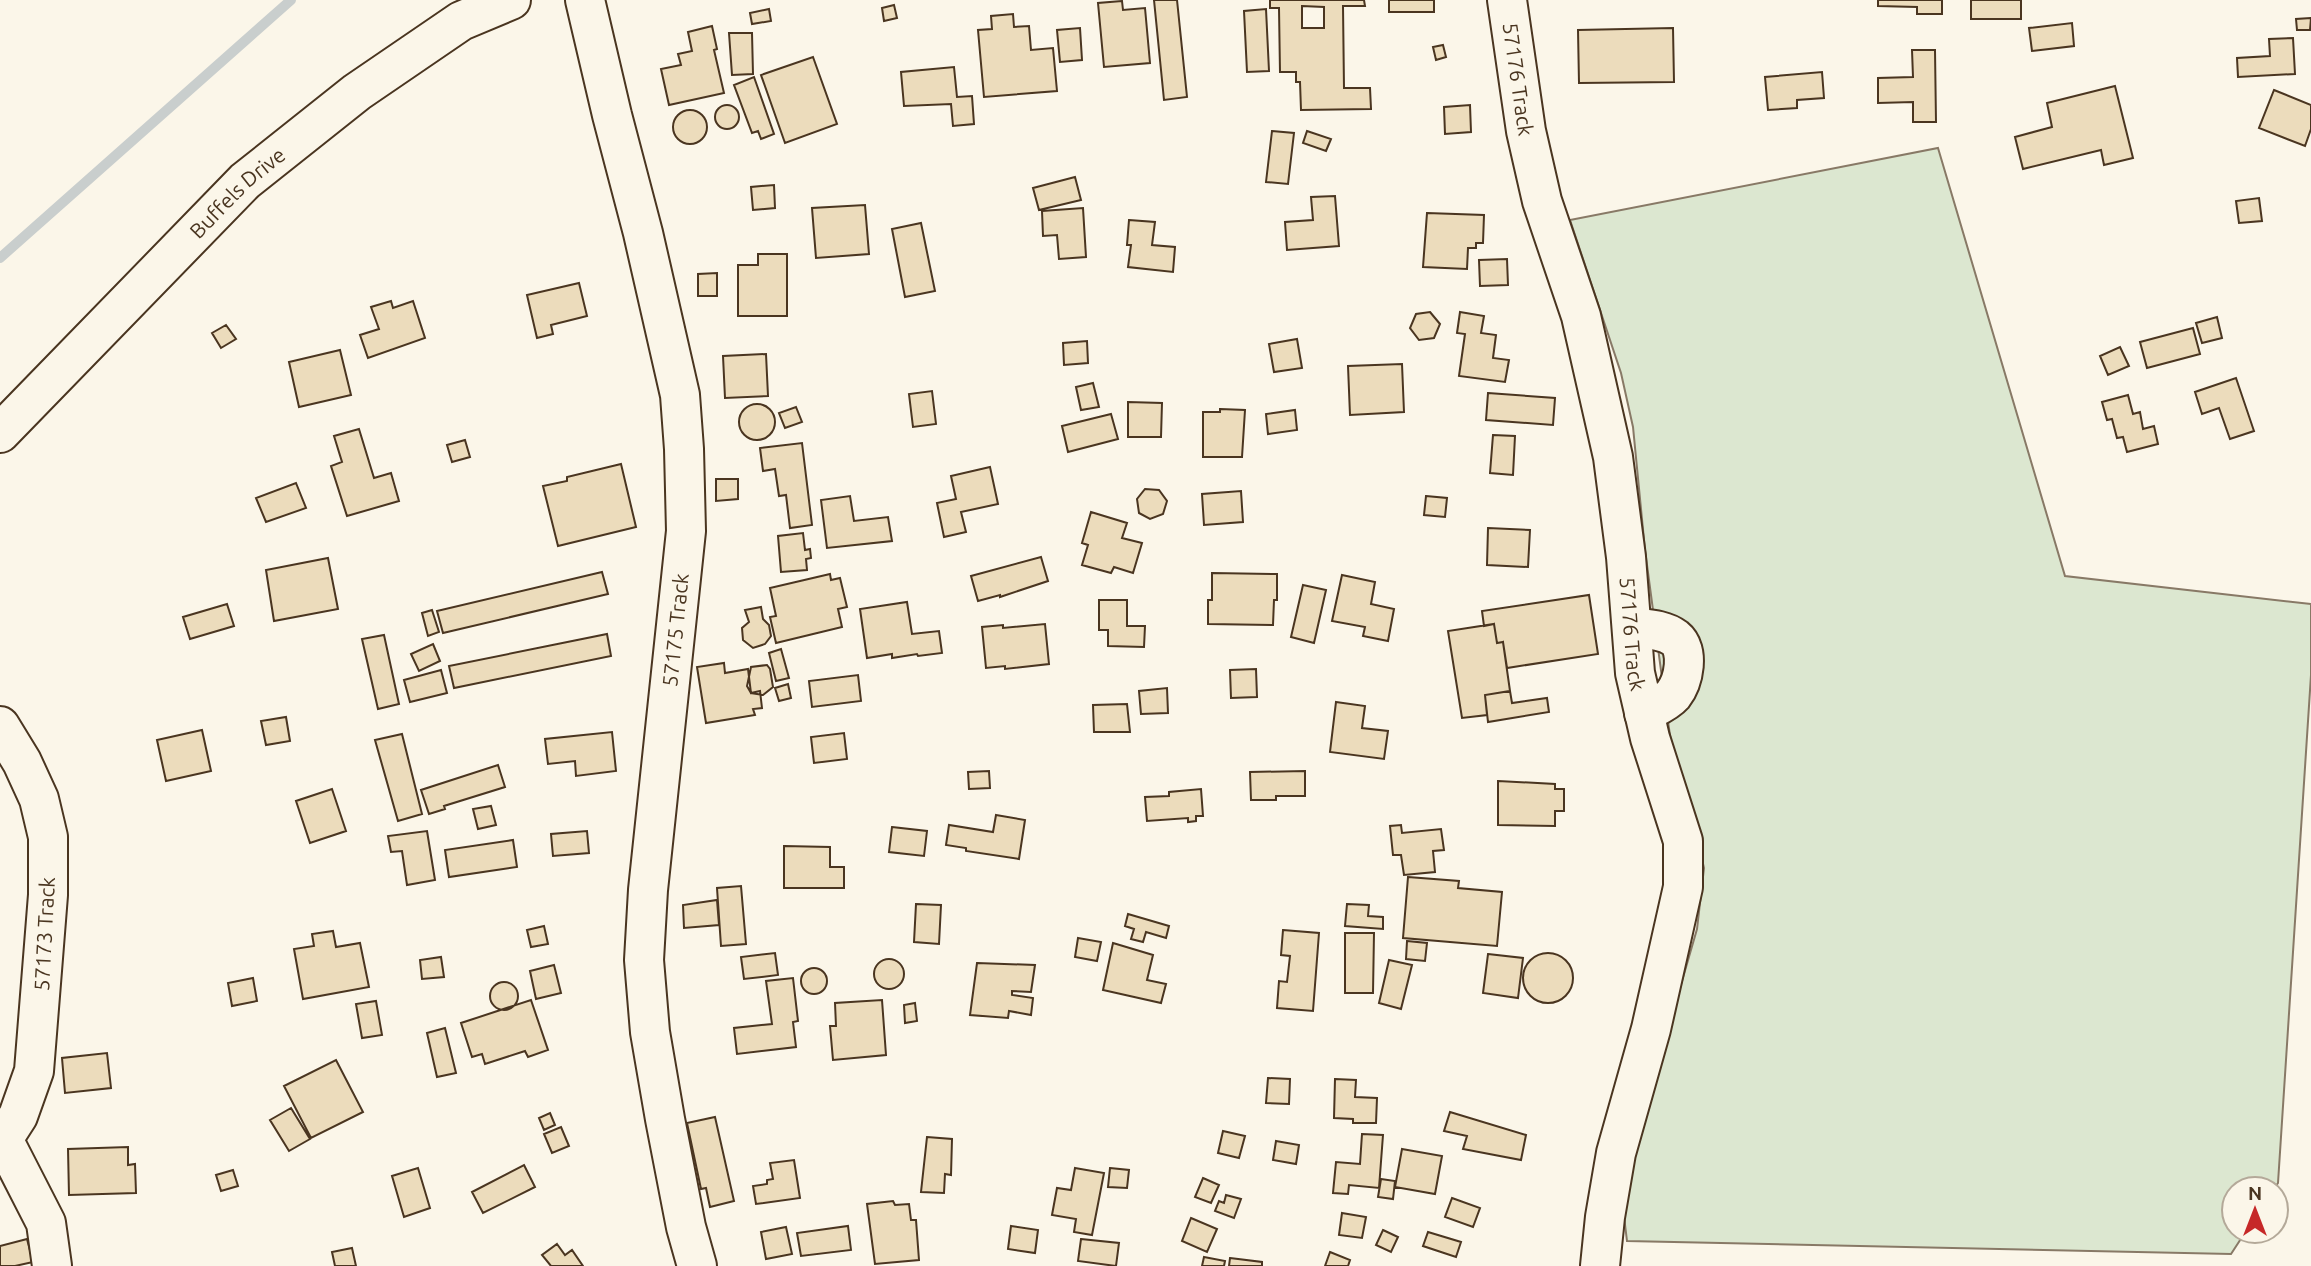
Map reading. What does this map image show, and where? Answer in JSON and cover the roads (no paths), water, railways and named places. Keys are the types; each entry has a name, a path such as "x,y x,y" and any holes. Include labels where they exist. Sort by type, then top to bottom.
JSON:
{"street":[{"name":"Buffels Drive","path":"0,433 245,181 357,92 461,21 511,0"},
{"name":"57175 Track","path":"585,0 680,395 685,531 648,890 644,960 650,1032 665,1119 685,1227 697,1266"},
{"name":"57176 Track","path":"1507,0 1528,143 1546,213 1581,316 1613,457 1626,556 1635,673 1650,738 1683,841 1682,887 1651,1029 1616,1153 1605,1217 1601,1266"},
{"path":"1632,627 1663,631 1677,639 1684,653 1684,664 1672,696 1644,713"},
{"name":"57173 Track","path":"0,726 22,762 39,799 48,837 48,895 34,1071 19,1116 2,1142"},
{"path":"2,1142 46,1223 52,1266"}],"waterway":[{"path":"0,258 291,0"}]}
